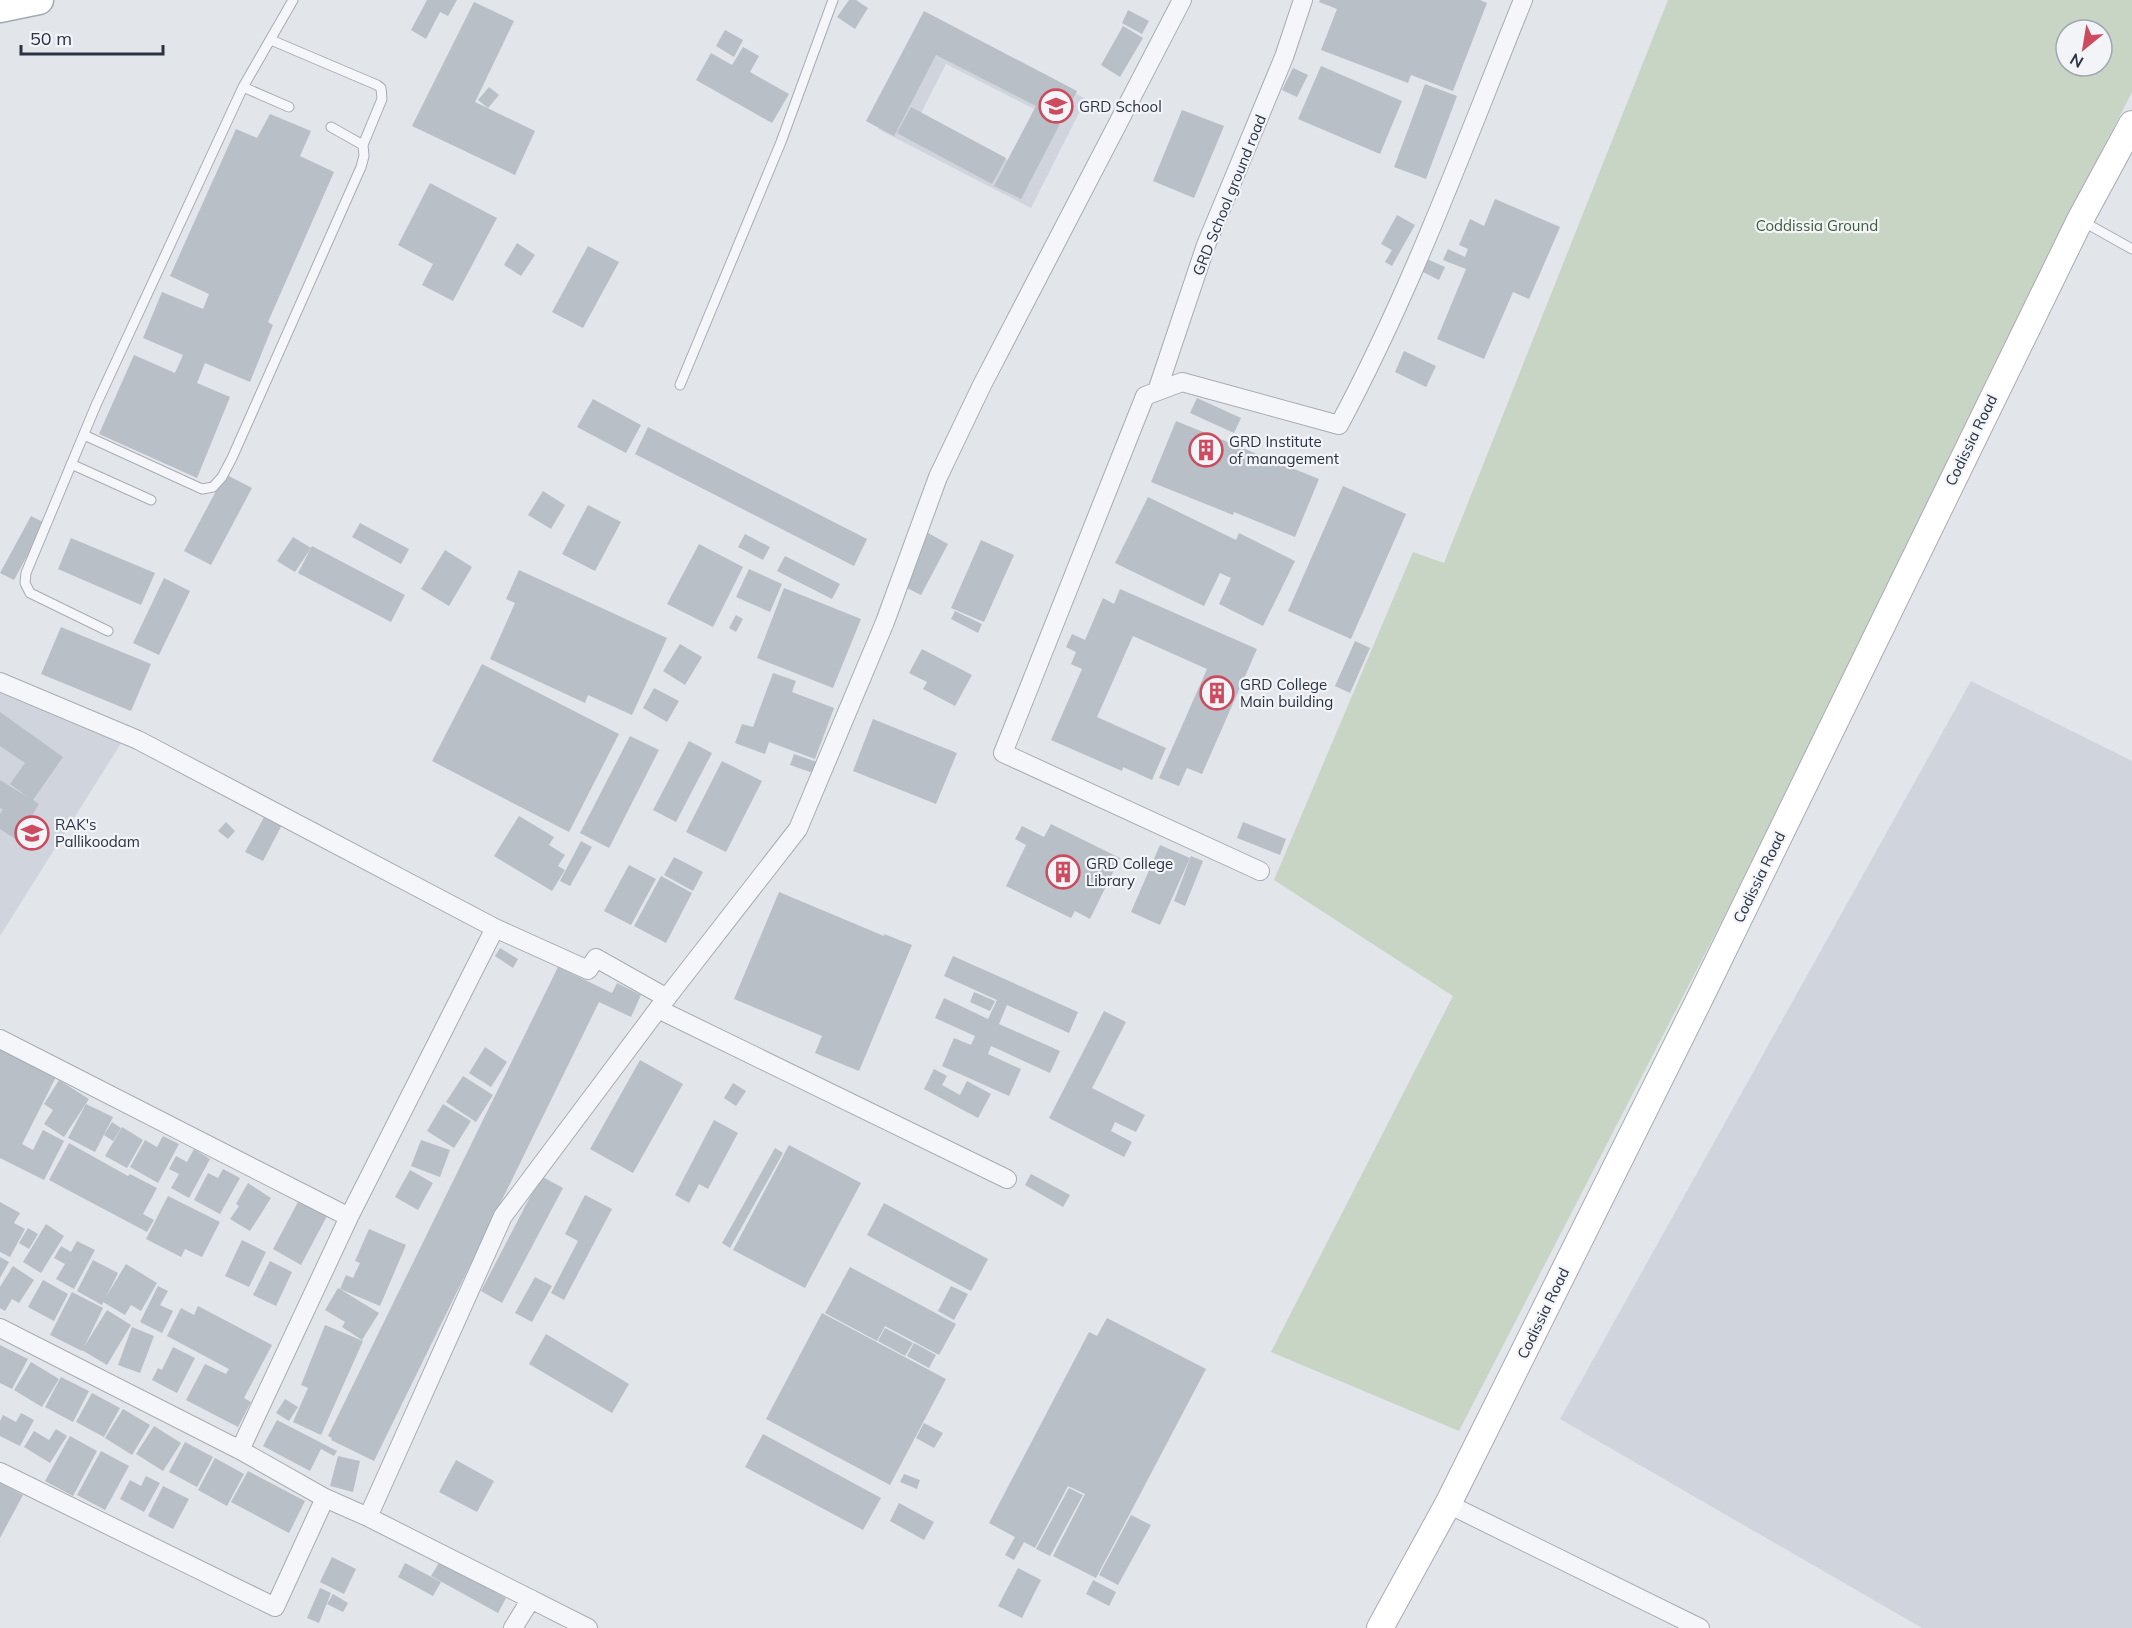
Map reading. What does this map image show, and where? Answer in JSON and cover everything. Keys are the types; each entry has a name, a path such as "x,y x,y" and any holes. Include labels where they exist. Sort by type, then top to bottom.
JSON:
{"main road":[{"path":"0,8 39,0"}],"street":[{"path":"368,1517 503,1216 662,1004 798,829 885,622 938,477 982,385 1182,0"},
{"name":"GRD School ground road","path":"1157,391 1206,245 1284,57 1303,0"},
{"path":"1260,871 1003,753 1145,396 1182,382 1339,425 1373,362 1523,0"},
{"name":"Codissia Road","path":"1380,1628 1448,1504 1702,994 2080,220 2132,124"},
{"path":"0,682 138,740 495,928 588,970 596,958 662,1004 1008,1179"},
{"path":"240,1450 349,1217 495,928"},
{"path":"0,1039 349,1217"},
{"path":"0,1328 240,1450 325,1498 368,1517 588,1628"},
{"path":"0,1472 275,1607 325,1498"},
{"path":"1448,1504 1700,1628"},
{"path":"513,1628 531,1599"}],"lane":[{"path":"108,631 30,593 25,583 26,573 71,464 243,87 293,0"},
{"path":"680,385 781,142 833,0"},
{"path":"84,435 202,489 213,487 222,477 232,458 356,178 364,156 363,145 382,99 381,88 377,85 271,40"},
{"path":"243,87 290,107"},
{"path":"331,127 363,145"},
{"path":"2080,220 2132,249"},
{"path":"71,464 151,500"}],"shaded area":[{"name":"GRD School","path":"933,20 1086,99 1031,208 878,129","holes":["946,64 1044,114 1017,165 920,115"]},
{"name":"RAK's Pallikoodam","path":"0,672 130,729 0,936"},
{"path":"1971,681 2132,761 2132,1628 1922,1628 1560,1419"}],"green space":[{"name":"Coddissia Ground","path":"1668,0 2132,0 2132,92 2066,221 1728,909 1459,1431 1271,1352 1453,996 1274,880 1413,552 1444,563"}],"building":[{"path":"427,0 457,0 448,16 440,12 426,39 411,30"},
{"path":"849,0 856,0 868,8 855,29 837,17"},
{"path":"1320,0 1480,0 1487,3 1453,91 1411,75 1408,83 1321,50 1337,9 1319,2"},
{"path":"474,2 514,21 475,102 535,131 515,175 412,126"},
{"path":"1128,10 1149,21 1142,34 1122,23"},
{"path":"924,11 1077,91 1021,199 994,186 1036,106 936,55 894,136 866,121"},
{"path":"1123,26 1143,38 1120,77 1101,65"},
{"path":"725,30 743,40 734,57 716,46"},
{"path":"743,47 759,56 750,72 789,94 772,123 696,80 711,53 732,65"},
{"path":"1321,66 1402,101 1380,154 1298,119"},
{"path":"1293,68 1308,75 1297,97 1282,90"},
{"path":"1425,84 1457,96 1426,179 1394,167"},
{"path":"489,87 499,95 488,108 478,100"},
{"path":"911,107 1006,158 992,184 897,133"},
{"path":"1182,110 1224,126 1194,198 1153,181"},
{"path":"270,114 311,131 300,156 334,172 268,322 273,325 250,382 205,363 197,383 230,397 197,478 99,434 134,355 175,373 183,355 143,338 162,292 203,309 209,294 170,276 236,129 257,138"},
{"path":"430,183 497,218 453,301 422,285 433,264 398,245"},
{"path":"1495,199 1560,227 1529,299 1513,292 1484,359 1437,339 1466,269 1443,260 1448,249 1465,257 1468,249 1459,245 1470,219 1484,226"},
{"path":"1397,215 1415,225 1392,266 1385,262 1392,250 1381,244"},
{"path":"517,243 535,255 521,276 504,265"},
{"path":"588,246 619,262 583,328 552,312"},
{"path":"1427,259 1445,267 1439,280 1421,271"},
{"path":"1404,351 1436,366 1426,387 1395,372"},
{"path":"1197,398 1241,418 1234,433 1190,413"},
{"path":"593,399 641,425 626,453 577,427"},
{"name":"GRD Institute of management","path":"1176,421 1319,479 1295,537 1151,482"},
{"path":"648,427 867,539 854,566 635,454"},
{"path":"225,474 252,488 211,565 184,551"},
{"path":"1343,486 1406,514 1351,639 1288,611"},
{"path":"543,491 565,505 551,529 528,515"},
{"path":"1148,497 1236,540 1239,533 1295,561 1263,626 1219,604 1231,578 1220,573 1204,606 1115,563"},
{"path":"588,505 621,522 595,571 562,554"},
{"path":"31,516 45,523 14,580 0,573"},
{"path":"360,523 409,549 401,564 352,537"},
{"path":"928,533 948,544 921,595 901,585"},
{"path":"745,534 770,547 763,560 738,547"},
{"path":"293,537 311,548 295,572 277,561"},
{"path":"71,538 155,573 141,605 58,569"},
{"path":"981,540 1014,555 984,622 951,608"},
{"path":"699,544 743,567 713,627 667,604"},
{"path":"312,546 405,595 391,622 298,573"},
{"path":"445,550 472,567 449,606 421,589"},
{"path":"785,556 840,584 832,599 777,571"},
{"path":"749,569 782,584 770,612 736,597"},
{"path":"519,570 667,638 632,715 588,695 585,703 490,659 515,603 506,599"},
{"path":"164,578 190,591 159,655 133,643"},
{"path":"784,588 861,619 833,688 757,658"},
{"name":"GRD College Main building","path":"1120,589 1257,649 1202,774 1187,768 1179,786 1159,778 1207,669 1133,636 1097,717 1166,748 1152,780 1123,767 1122,771 1051,740 1082,669 1071,664 1076,652 1066,647 1072,634 1085,640 1103,598 1114,604"},
{"path":"955,611 982,624 978,633 951,619"},
{"path":"736,615 743,619 736,632 729,628"},
{"path":"61,627 151,664 131,711 41,674"},
{"path":"1355,641 1370,648 1350,693 1335,686"},
{"path":"680,644 702,657 685,685 663,671"},
{"path":"922,649 972,675 955,706 923,689 927,682 909,673"},
{"path":"482,664 619,734 569,832 432,761"},
{"path":"773,673 796,681 792,692 834,708 815,759 769,742 765,754 735,743 742,724 753,727"},
{"path":"654,688 679,701 667,722 643,708"},
{"path":"0,712 63,757 33,800 39,804 17,840 0,829 0,814 3,809 0,808 0,780 29,798 10,784 25,763 0,746"},
{"path":"873,719 957,753 936,804 853,771"},
{"path":"630,736 659,750 609,848 580,833"},
{"path":"689,741 712,753 676,822 653,810"},
{"path":"794,754 817,762 813,773 790,765"},
{"path":"722,761 762,781 726,852 686,832"},
{"path":"268,810 285,819 263,861 245,852"},
{"path":"519,816 554,837 549,845 565,855 558,866 565,870 552,891 494,856"},
{"path":"226,822 235,831 228,839 218,831"},
{"path":"1243,822 1286,839 1280,855 1237,838"},
{"name":"GRD College Library","path":"1051,824 1120,858 1090,919 1075,911 1071,918 1006,886 1026,845 1015,839 1022,826 1044,837"},
{"path":"581,841 592,847 570,886 560,881"},
{"path":"1160,845 1190,858 1160,925 1131,912"},
{"path":"1191,856 1203,861 1185,906 1174,901"},
{"path":"674,857 703,872 693,891 664,875"},
{"path":"629,865 656,879 631,925 604,911"},
{"path":"661,876 692,893 666,943 634,926"},
{"path":"779,892 884,936 884,934 912,945 859,1071 815,1053 822,1036 734,999"},
{"path":"500,948 518,959 513,968 495,956"},
{"path":"953,956 1078,1012 1069,1033 1007,1005 999,1024 1060,1051 1050,1073 991,1046 988,1054 1021,1069 1009,1096 942,1066 954,1038 971,1045 975,1036 935,1018 944,998 988,1019 997,1000 944,976"},
{"path":"558,967 612,993 617,983 641,995 631,1017 599,1002 374,1461 331,1440 332,1438 328,1436"},
{"path":"974,992 995,1001 990,1011 970,1002"},
{"path":"1104,1011 1126,1022 1092,1088 1145,1115 1136,1132 1115,1122 1111,1131 1132,1142 1124,1157 1049,1118"},
{"path":"0,1046 57,1075 22,1144 33,1150 43,1130 64,1141 44,1180 0,1158"},
{"path":"485,1047 507,1062 491,1087 469,1073"},
{"path":"640,1060 683,1084 633,1173 590,1149"},
{"path":"934,1069 947,1076 942,1085 960,1095 967,1081 991,1094 978,1118 924,1089"},
{"path":"463,1076 493,1095 476,1122 446,1102"},
{"path":"59,1080 89,1099 64,1137 44,1124 53,1110 44,1104"},
{"path":"733,1083 746,1091 736,1106 724,1098"},
{"path":"86,1104 113,1117 95,1152 68,1138"},
{"path":"443,1104 471,1121 454,1148 427,1131"},
{"path":"714,1120 738,1133 708,1189 699,1184 689,1203 675,1195"},
{"path":"112,1122 121,1128 113,1141 104,1135"},
{"path":"122,1127 143,1140 127,1168 105,1156"},
{"path":"163,1136 179,1144 158,1183 130,1167 145,1140 157,1147"},
{"path":"421,1140 450,1150 440,1177 411,1166"},
{"path":"69,1143 128,1176 130,1174 157,1188 143,1214 154,1220 147,1232 49,1180"},
{"path":"789,1145 861,1183 805,1288 733,1250"},
{"path":"775,1148 783,1153 730,1248 722,1243"},
{"path":"194,1149 210,1159 189,1198 171,1188 179,1174 169,1169 176,1156 187,1162"},
{"path":"223,1169 240,1178 220,1214 194,1200 208,1173 218,1178"},
{"path":"410,1170 433,1183 418,1210 395,1197"},
{"path":"1031,1174 1070,1195 1063,1207 1025,1185"},
{"path":"541,1176 563,1188 502,1303 481,1291"},
{"path":"248,1183 271,1198 250,1231 230,1219 239,1206 236,1204"},
{"path":"585,1195 612,1209 564,1300 551,1293 578,1241 565,1234"},
{"path":"168,1196 220,1222 202,1257 185,1249 181,1257 146,1239"},
{"path":"299,1200 327,1216 301,1265 273,1249"},
{"path":"0,1202 20,1213 14,1223 25,1229 10,1257 0,1252"},
{"path":"884,1203 988,1259 971,1291 867,1235"},
{"path":"46,1224 64,1236 41,1273 23,1262"},
{"path":"28,1228 38,1234 29,1249 19,1243"},
{"path":"369,1229 406,1245 380,1306 340,1289 346,1275 353,1278 360,1263 355,1261"},
{"path":"242,1240 266,1252 249,1287 225,1276"},
{"path":"77,1241 95,1250 74,1289 56,1279 65,1264 54,1258 61,1246 71,1252"},
{"path":"0,1257 9,1262 0,1278"},
{"path":"93,1260 118,1273 106,1297 126,1264 157,1283 141,1311 131,1305 125,1315 77,1291"},
{"path":"270,1261 292,1272 276,1306 253,1295"},
{"path":"13,1266 34,1280 19,1303 12,1299 5,1311 0,1308 0,1287"},
{"path":"850,1267 956,1324 939,1355 885,1326 877,1341 825,1313"},
{"path":"535,1277 552,1286 532,1322 515,1313"},
{"path":"43,1280 68,1294 54,1321 28,1307"},
{"path":"158,1286 168,1291 160,1305 173,1311 162,1333 140,1322"},
{"path":"951,1286 968,1294 954,1320 938,1311"},
{"path":"338,1288 379,1313 362,1340 342,1327 345,1322 325,1310"},
{"path":"72,1292 103,1308 82,1351 50,1335"},
{"path":"198,1306 272,1345 244,1398 251,1402 238,1427 186,1400 205,1364 226,1374 229,1369 167,1336 181,1308 194,1315"},
{"path":"107,1310 131,1325 107,1365 82,1350"},
{"path":"822,1313 946,1379 890,1485 766,1419"},
{"path":"1107,1318 1206,1369 1096,1578 1053,1556 1085,1494 1068,1486 1035,1548 1024,1542 1014,1560 1005,1555 1015,1537 989,1523 1089,1332 1097,1336"},
{"path":"325,1325 363,1341 321,1435 293,1422 308,1388 301,1385"},
{"path":"132,1327 154,1336 140,1373 118,1365"},
{"path":"885,1328 913,1343 905,1356 878,1341"},
{"path":"546,1334 629,1384 612,1413 529,1364"},
{"path":"914,1343 936,1355 929,1368 907,1356"},
{"path":"0,1345 28,1359 12,1389 0,1383"},
{"path":"173,1347 195,1358 177,1393 152,1380 158,1368 162,1370"},
{"path":"31,1362 59,1379 42,1407 14,1390"},
{"path":"61,1377 89,1391 73,1422 45,1407"},
{"path":"92,1393 120,1408 104,1437 76,1422"},
{"path":"285,1399 298,1407 289,1421 276,1413"},
{"path":"123,1409 150,1425 132,1455 105,1438"},
{"path":"21,1413 34,1420 20,1446 0,1436 0,1421 3,1415 16,1422"},
{"path":"277,1420 337,1451 334,1456 321,1449 310,1471 263,1446"},
{"path":"924,1423 943,1433 934,1448 916,1438"},
{"path":"154,1426 181,1443 163,1471 136,1454"},
{"path":"56,1429 67,1436 50,1463 24,1447 34,1431 49,1440"},
{"path":"763,1434 881,1498 863,1530 745,1467"},
{"path":"70,1436 97,1451 73,1496 45,1481"},
{"path":"185,1442 213,1457 197,1487 169,1472"},
{"path":"101,1451 129,1466 105,1510 77,1495"},
{"path":"338,1456 360,1461 353,1492 330,1486"},
{"path":"215,1458 244,1474 227,1506 198,1490"},
{"path":"456,1460 494,1481 477,1512 439,1492"},
{"path":"248,1471 305,1501 289,1533 231,1502"},
{"path":"904,1474 920,1480 917,1489 900,1482"},
{"path":"146,1476 160,1483 144,1512 120,1499 130,1480 141,1486"},
{"path":"0,1483 23,1495 0,1538"},
{"path":"163,1486 189,1499 173,1529 148,1516"},
{"path":"1069,1488 1083,1495 1050,1556 1036,1549"},
{"path":"899,1503 934,1522 924,1540 890,1521"},
{"path":"1131,1515 1151,1525 1118,1585 1099,1575"},
{"path":"332,1557 356,1569 344,1594 320,1582"},
{"path":"440,1561 506,1598 498,1613 431,1576"},
{"path":"405,1563 441,1582 433,1596 398,1577"},
{"path":"1018,1568 1041,1580 1022,1618 998,1606"},
{"path":"1093,1580 1116,1592 1109,1606 1086,1594"},
{"path":"320,1588 331,1593 319,1623 307,1618"},
{"path":"333,1594 348,1603 343,1612 327,1604"}],"place":[{"name":"GRD School","path":"1056,106"},
{"name":"GRD Institute of management","path":"1206,450"},
{"name":"GRD College Main building","path":"1217,693"},
{"name":"RAK's Pallikoodam","path":"32,833"},
{"name":"GRD College Library","path":"1063,872"}]}
